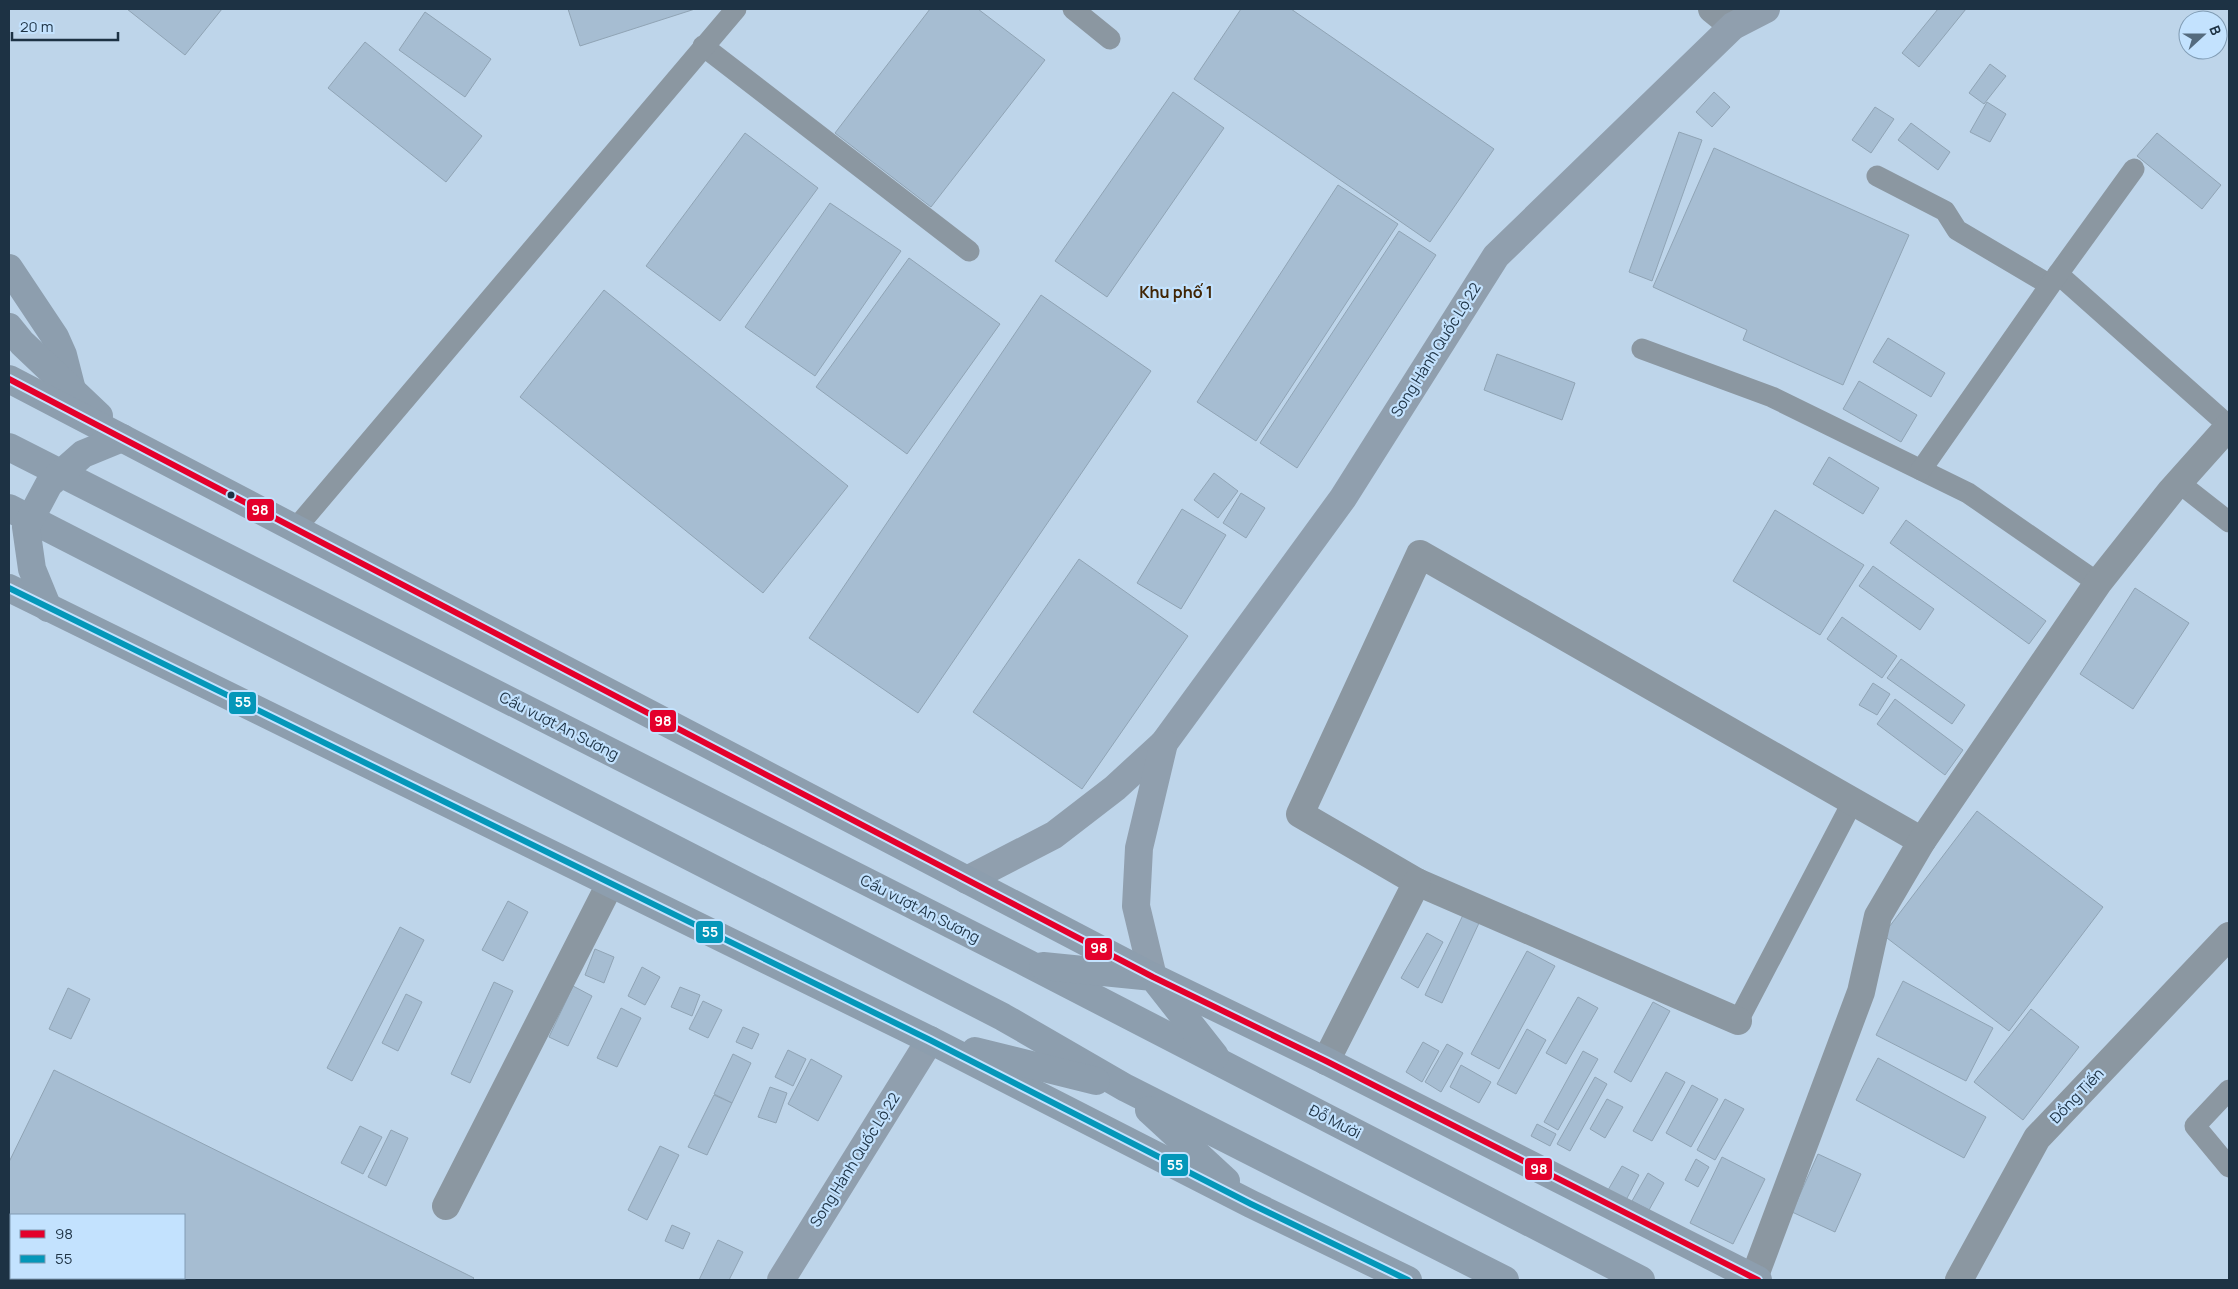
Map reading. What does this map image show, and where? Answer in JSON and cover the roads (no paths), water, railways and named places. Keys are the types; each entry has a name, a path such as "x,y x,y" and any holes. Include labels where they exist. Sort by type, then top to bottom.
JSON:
{"highway":[{"path":"9,268 55,337 63,355 72,390"},
{"path":"9,327 22,343 122,438"},
{"path":"9,379 1153,977 1326,1061 1756,1279"},
{"path":"48,608 32,569 26,527 49,484 83,454 122,438"},
{"name":"Cầu vượt An Sương","path":"9,447 1029,964"},
{"path":"9,508 1003,1016 1126,1088 1505,1280"},
{"path":"9,588 930,1040 1250,1204 1408,1280"},
{"path":"1029,964 1153,977 1222,1064"},
{"name":"Đỗ Mười","path":"1029,964 1641,1280"},
{"path":"930,1040 1126,1088 1250,1204"}],"street":[{"path":"1712,9 1733,26"},
{"name":"Song Hành Quốc Lộ 22","path":"1164,743 1343,498 1496,256 1733,26 1766,9"},
{"path":"1756,1279 1861,992 1878,916 1922,840 2098,583 2178,482 2229,426"},
{"path":"1738,1021 1417,882 1300,814 1420,554 1922,840"},
{"path":"967,880 1054,835 1115,788 1164,743"},
{"path":"1153,977 1136,906 1139,848 1164,743"},
{"path":"1326,1061 1417,882"},
{"path":"446,1206 610,884"},
{"name":"Đồng Tiến","path":"1959,1280 2037,1138 2229,936"},
{"name":"Song Hành Quốc Lộ 22","path":"781,1280 930,1040"}],"lane":[{"path":"296,528 736,9"},
{"path":"1073,9 1110,39"},
{"path":"703,46 969,251"},
{"path":"1921,470 2054,279 2134,169"},
{"path":"1877,176 1945,211 1957,230 2054,279 2229,426"},
{"path":"1642,349 1772,397 1968,493 2098,583"},
{"path":"2178,482 2229,522"},
{"path":"1738,1021 1853,801"},
{"path":"2229,1090 2195,1126 2229,1167"}],"district":[{"name":"Khu phố 1","path":"1176,292"}]}
